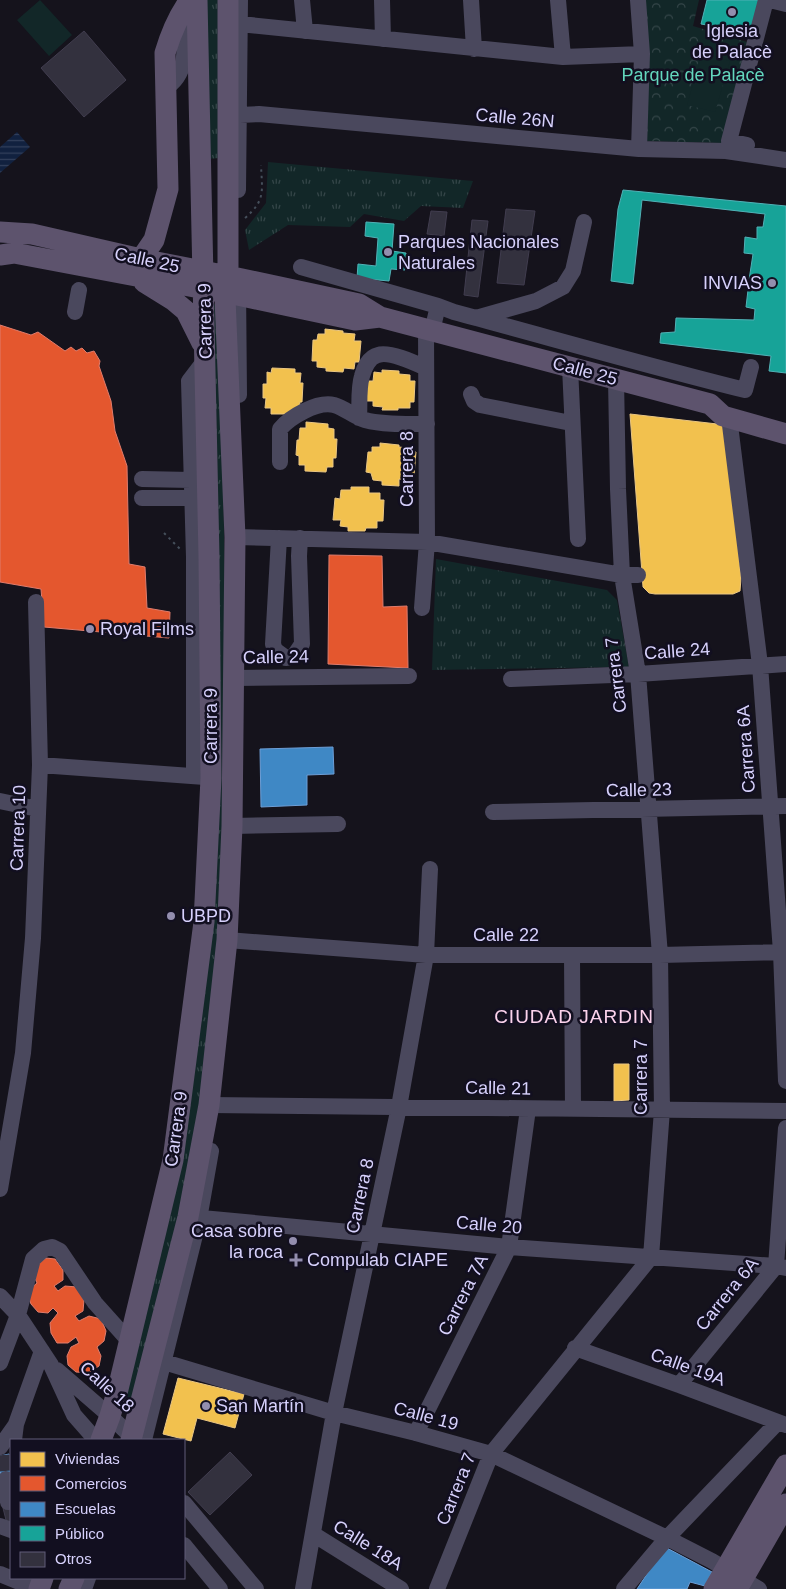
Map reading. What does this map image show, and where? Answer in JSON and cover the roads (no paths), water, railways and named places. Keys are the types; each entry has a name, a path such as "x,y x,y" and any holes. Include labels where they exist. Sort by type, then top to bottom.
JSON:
{"main road":[{"name":"Carrera 9","path":"101,1439 110,1416 129,1341 172,1160 204,922 202,777 209,556 198,0"},
{"name":"Carrera 9","path":"135,1439 150,1361 194,1218 214,1106 231,940 235,826 238,537 228,346 236,295 228,0"},
{"path":"185,6 172,32 166,53 168,189 154,240 137,267 186,311 205,354"},
{"name":"Calle 25","path":"0,232 32,234 137,267"},
{"name":"Calle 25","path":"0,255 14,253 137,267 204,280 236,295 359,304 380,317 710,404 724,416 786,434"},
{"path":"710,404 726,404 786,420"},
{"path":"714,1589 786,1465"},
{"path":"750,1588 786,1504"}],"street":[{"path":"240,0 240,115 236,295 238,537 426,542 630,575"},
{"path":"302,0 305,31"},
{"path":"382,0 384,39"},
{"path":"471,0 474,49"},
{"path":"558,0 563,57"},
{"path":"638,0 642,54 639,149"},
{"path":"766,0 728,141 786,154"},
{"path":"770,0 786,4"},
{"path":"240,24 563,57 642,54"},
{"name":"Calle 26N","path":"240,115 259,114 639,149 726,151 786,160"},
{"path":"476,318 536,301 563,287 573,271 584,222"},
{"path":"301,267 476,318 675,373 745,390 751,368"},
{"path":"75,312 79,290"},
{"name":"Carrera 8","path":"422,608 426,542 426,368 429,330 438,306"},
{"path":"202,777 188,381 205,354"},
{"path":"359,418 361,377 370,360 378,354 415,363 426,368"},
{"path":"570,367 571,423 578,539"},
{"name":"Carrera 7","path":"437,1589 491,1454 575,1348 651,1257 662,1110 660,955 630,575 618,489 616,379"},
{"path":"470,394 480,405 571,423"},
{"path":"280,462 280,429 291,418 311,408 333,404 359,418 378,422 427,424"},
{"name":"Carrera 6A","path":"729,417 778,806 786,1081"},
{"path":"142,479 191,480"},
{"path":"142,498 192,498"},
{"path":"279,538 273,644 275,650 286,658 294,656 302,644 300,538"},
{"name":"Carrera 10","path":"0,1189 23,1053 33,938 40,765 36,602"},
{"name":"Calle 24","path":"511,679 638,674 786,664"},
{"name":"Calle 24","path":"237,677 409,676"},
{"name":"Carrera 10","path":"40,765 202,777"},
{"path":"0,801 38,808"},
{"name":"Calle 23","path":"493,812 778,806"},
{"path":"235,826 338,824"},
{"name":"Carrera 8","path":"303,1589 334,1413 399,1107 426,955 430,869"},
{"name":"Calle 22","path":"231,940 426,955 660,955 783,952"},
{"path":"572,955 573,1109"},
{"name":"Calle 21","path":"214,1106 786,1111"},
{"name":"Carrera 7A","path":"416,1433 509,1248 528,1108"},
{"name":"Carrera 6A","path":"679,1385 781,1267 786,1128"},
{"path":"135,1439 164,1362 194,1218"},
{"name":"Calle 20","path":"194,1218 509,1248 781,1267"},
{"path":"0,1362 18,1315 33,1259 44,1249 52,1247 60,1251 95,1302 129,1341"},
{"path":"0,1296 18,1315 42,1351 51,1365 74,1415 95,1439"},
{"name":"Calle 19A","path":"575,1348 782,1424"},
{"path":"8,1441 42,1351"},
{"name":"Calle 19","path":"164,1362 334,1413 491,1454 667,1538 722,1568 750,1588"},
{"name":"Calle 18","path":"51,1365 134,1439"},
{"path":"624,1589 667,1538 782,1424"},
{"path":"6,1483 8,1502"},
{"path":"185,1504 256,1589"},
{"name":"Calle 18A","path":"313,1534 401,1589"},
{"path":"185,1546 220,1589"},
{"path":"16,1579 35,1585"}],"water":[{"path":"17,132 30,147 0,173 0,147"}],"tunnel":[{"path":"4,1455 6,1479"}],"place":[{"name":"Iglesia de Palacè","path":"732,12"},
{"name":"Parques Nacionales Naturales","path":"388,252"},
{"name":"INVIAS","path":"772,283"},
{"name":"Royal Films","path":"90,629"},
{"name":"UBPD","path":"171,916"},
{"name":"Casa sobre la roca","path":"293,1241"},
{"name":"Compulab CIAPE","path":"296,1260"},
{"name":"San Martín","path":"206,1406"}],"district":[{"name":"CIUDAD JARDIN","path":"574,1016"}],"park label":[{"name":"Parque de Palacè","path":"693,75"}]}
